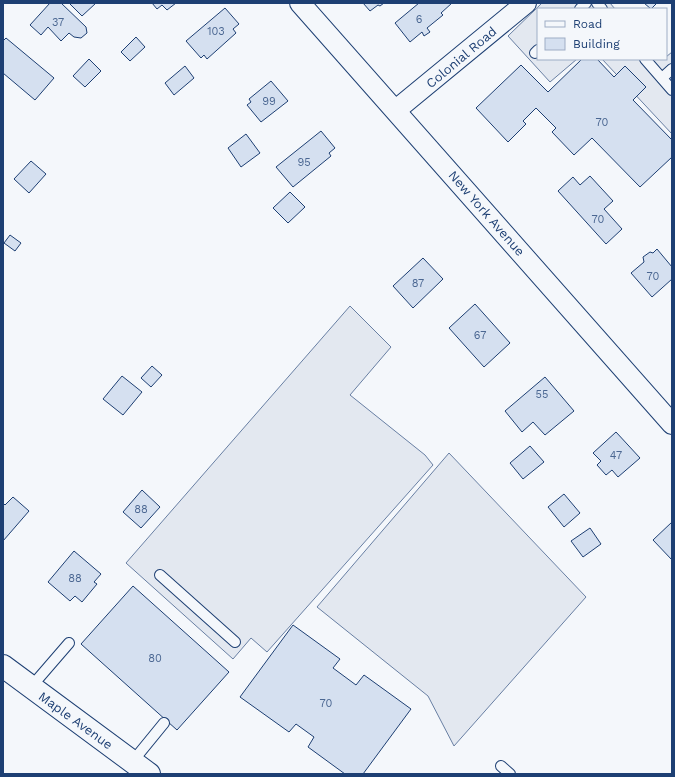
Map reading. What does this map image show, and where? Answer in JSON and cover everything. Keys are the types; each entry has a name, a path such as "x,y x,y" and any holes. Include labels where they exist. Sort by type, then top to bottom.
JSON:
{"main road":[{"name":"Maple Avenue","path":"3,666 141,768"}],"street":[{"name":"New York Avenue","path":"300,3 672,424"},
{"name":"Colonial Road","path":"396,110 526,3"}],"lane":[{"path":"646,60 672,90"},
{"path":"662,78 672,69"},
{"path":"160,575 235,642"},
{"path":"31,687 69,643"},
{"path":"141,768 164,723"},
{"path":"501,766 510,774"}],"shaded area":[{"path":"542,3 610,3 614,8 537,8 537,60 576,60 550,82 508,36"},
{"path":"672,52 672,134 603,60 667,60 667,56"},
{"path":"350,306 391,347 350,395 425,455 433,465 267,652 251,638 233,659 126,563"},
{"path":"449,453 586,597 454,746 428,696 317,607"}],"building":[{"path":"50,3 61,3 86,27 87,33 81,38 74,37 69,33 61,41 48,27 41,35 30,25"},
{"path":"69,3 96,3 82,16"},
{"path":"152,3 176,3 167,10 162,5 157,9"},
{"path":"363,3 384,3 380,6 378,5 370,11"},
{"path":"419,3 452,3 441,13 443,15 427,28 430,32 424,36 422,32 410,42 395,23"},
{"path":"644,3 657,3 652,8"},
{"path":"225,8 239,24 233,29 236,33 207,59 204,55 201,58 186,41"},
{"path":"136,37 145,47 130,61 121,52"},
{"path":"6,38 54,78 35,100 3,73 3,41"},
{"path":"89,59 101,71 85,87 73,76"},
{"path":"581,60 598,60 614,77 625,66 646,87 633,100 672,140 672,157 640,187 592,138 574,155 552,132 556,128 536,108 523,121 526,124 508,142 476,108 521,65 548,92"},
{"path":"185,66 194,78 174,95 165,83"},
{"path":"271,81 288,101 261,122 247,105 251,102 249,99"},
{"path":"321,131 335,148 329,153 331,156 293,187 276,167"},
{"path":"246,134 260,153 241,167 228,148"},
{"path":"31,161 46,174 29,193 14,179"},
{"path":"590,176 613,201 604,209 622,229 606,244 558,191 573,177 580,185"},
{"path":"290,192 305,207 288,223 273,208"},
{"path":"10,235 21,243 15,251 4,243"},
{"path":"657,249 672,267 672,279 652,297 631,273 644,262 643,257 650,252 653,253"},
{"path":"423,258 443,279 413,308 393,286"},
{"path":"475,304 510,343 484,367 449,328"},
{"path":"152,366 162,375 151,387 141,378"},
{"path":"122,376 142,392 123,415 103,399"},
{"path":"545,377 574,411 545,435 533,422 522,432 505,411"},
{"path":"616,432 640,458 618,477 612,470 606,475 597,465 601,461 593,453"},
{"path":"530,446 544,462 523,479 510,463"},
{"path":"142,490 160,507 141,528 123,512"},
{"path":"564,494 580,513 564,527 548,507"},
{"path":"13,497 29,511 3,541 3,503 5,505"},
{"path":"672,522 672,560 653,540"},
{"path":"590,528 601,544 583,557 571,541"},
{"path":"74,551 101,574 94,582 97,584 82,602 75,596 70,601 48,582"},
{"path":"133,586 229,672 177,730 81,644"},
{"path":"293,625 340,659 333,668 356,685 364,675 411,709 363,774 345,774 308,747 314,737 296,724 289,732 240,697"}]}
